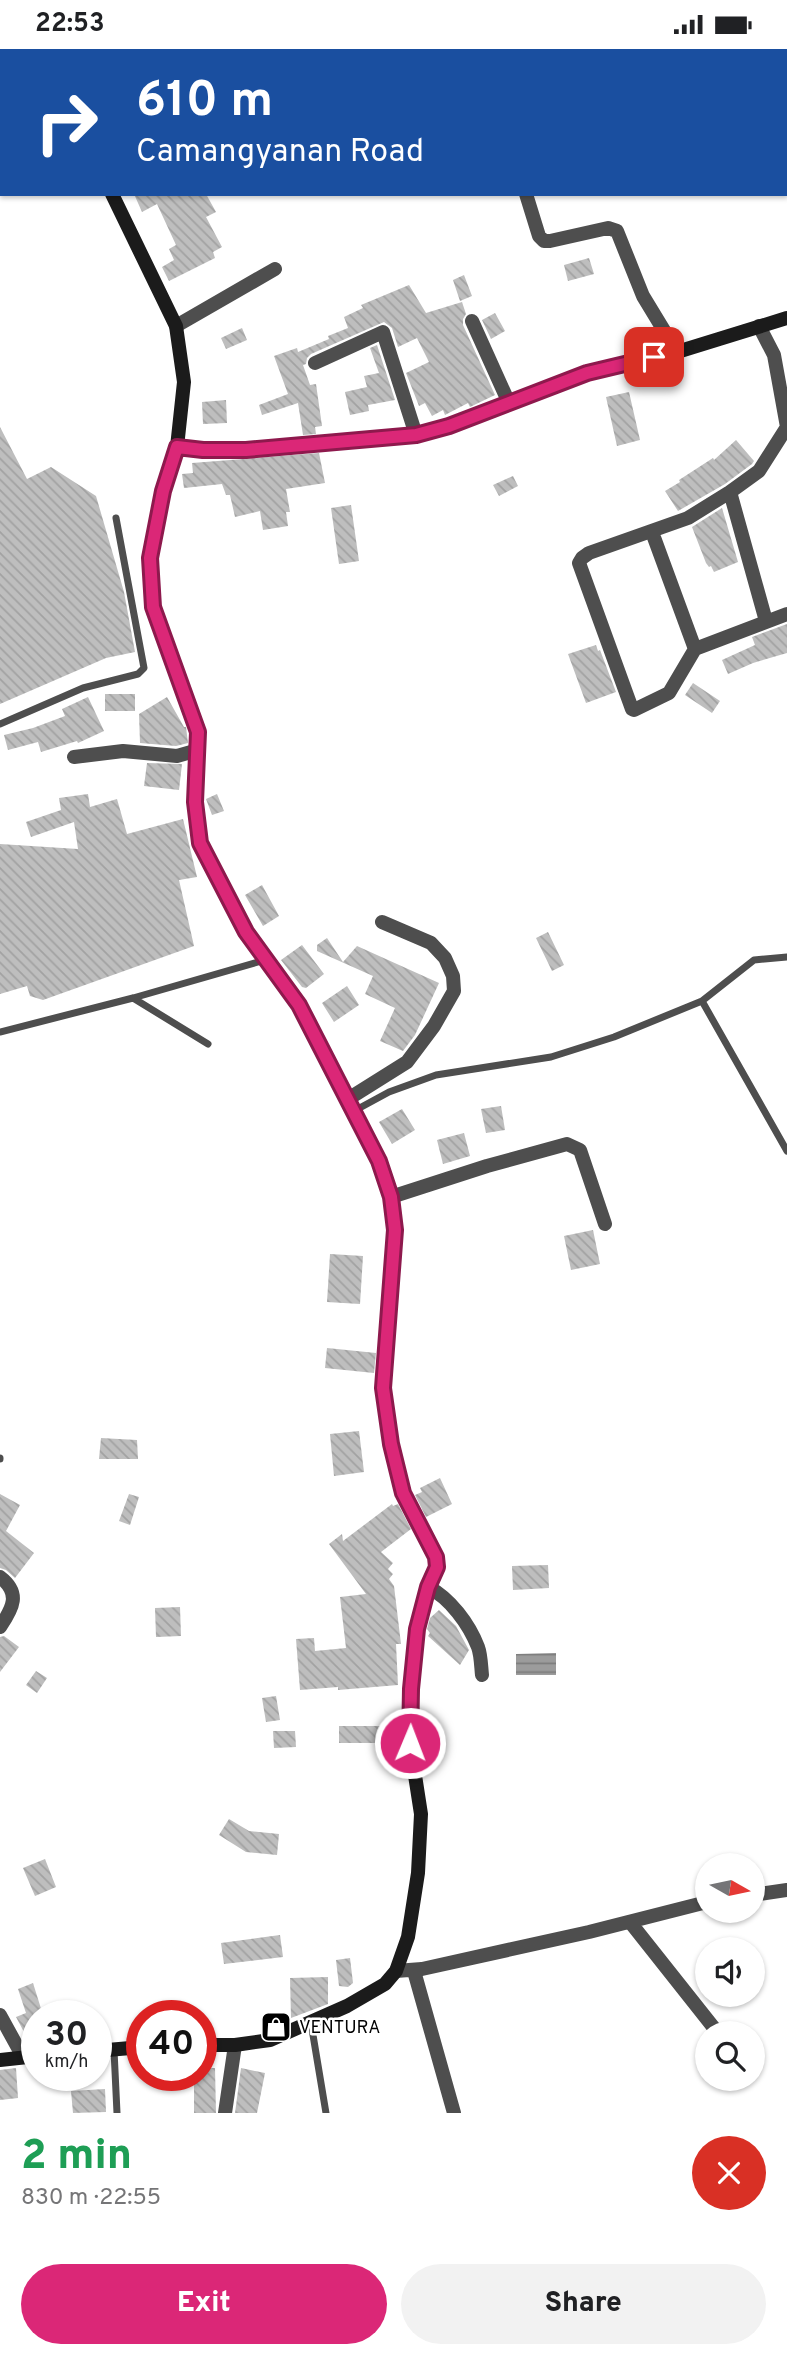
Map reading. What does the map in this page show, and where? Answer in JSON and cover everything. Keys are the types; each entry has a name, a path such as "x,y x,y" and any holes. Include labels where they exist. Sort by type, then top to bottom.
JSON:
{"street":[{"path":"113,196 176,326 184,382 177,447 163,491 150,558 153,607 198,732 195,802 200,843 246,932 299,1005 379,1161 391,1197 395,1230 383,1388 391,1444 403,1493 436,1557 437,1567 428,1587 417,1629 411,1689 410,1743 421,1814 418,1873 408,1937 396,1971 385,1984 347,2006 270,2040 217,2045"},
{"path":"527,196 539,236 544,240 608,228 617,231 643,296 677,352"},
{"path":"176,326 275,269"},
{"path":"177,447 246,450 416,435 449,426 587,373 677,352 787,318"},
{"path":"471,321 509,403"},
{"path":"759,326 774,355 787,428 759,471 688,518 589,553 579,563 632,709 637,710 669,694 695,649 787,614"},
{"path":"315,363 383,332 416,435"},
{"path":"730,492 766,621"},
{"path":"652,532 695,649"},
{"path":"75,757 123,751 177,756 198,750"},
{"path":"351,1105 407,1062 434,1026 454,991 453,976 445,958 431,943 382,922"},
{"path":"391,1197 487,1166 568,1144 580,1150 605,1224"},
{"path":"0,1577 13,1592 11,1609 0,1627"},
{"path":"428,1587 441,1593 469,1629 479,1649 482,1675"},
{"path":"765,1893 787,1890"},
{"path":"396,1971 414,1971 695,1905"},
{"path":"630,1922 708,2021"},
{"path":"414,1971 454,2113"},
{"path":"0,2015 21,2044"},
{"path":"225,2113 235,2045"},
{"path":"114,2050 126,2049"},
{"path":"0,2060 21,2057"}],"lane":[{"path":"0,724 83,688 138,674 144,668 116,518"},
{"path":"351,1105 436,1075 551,1057 614,1037 702,1001 754,960 787,957"},
{"path":"0,1032 266,960"},
{"path":"133,998 208,1044"},
{"path":"702,1001 787,1151"},
{"path":"311,2023 326,2113"},
{"path":"114,2050 117,2113"}],"shaded area":[{"path":"556,1653 556,1675 516,1675 516,1654"}],"building":[{"path":"135,196 207,196 216,212 206,217 222,247 213,252 215,258 169,281 162,267 174,260 169,249 176,245 157,204 142,212"},
{"path":"589,258 594,274 568,281 564,265"},
{"path":"464,275 472,296 460,301 453,280"},
{"path":"409,285 426,313 462,302 466,314 463,325 495,395 470,407 468,403 445,415 443,410 432,416 425,403 419,406 406,373 429,362 417,338 398,347 392,328 384,322 307,358 306,364 303,365 310,385 316,384 322,426 315,427 316,434 303,435 298,403 262,415 259,405 288,394 274,356 297,348 298,352 329,339 328,336 348,328 344,317 363,308 361,305"},
{"path":"495,313 505,331 491,339 482,320"},
{"path":"242,328 247,340 226,349 221,338"},
{"path":"377,345 395,400 368,405 369,411 350,415 345,392 367,387 364,376 379,373 370,348"},
{"path":"629,392 640,440 617,446 606,397"},
{"path":"226,400 227,423 203,424 202,402"},
{"path":"0,427 27,479 51,467 96,496 124,592 135,652 106,658 0,704"},
{"path":"736,440 754,461 752,464 725,484 678,511 665,491 713,458 714,460"},
{"path":"319,453 325,483 286,489 290,512 286,512 288,526 263,530 260,511 235,517 230,495 226,495 222,484 184,488 182,474 193,473 192,463"},
{"path":"513,476 518,486 499,496 493,485"},
{"path":"351,505 359,561 339,564 331,508"},
{"path":"722,508 738,562 714,572 706,563 692,527"},
{"path":"787,624 787,653 728,674 722,660 755,645 752,637"},
{"path":"596,645 616,692 586,703 568,654"},
{"path":"693,683 720,701 712,713 685,695"},
{"path":"105,694 135,694 135,711 105,711"},
{"path":"88,697 104,731 78,743 77,741 41,752 38,742 8,750 4,735 65,716 62,709"},
{"path":"167,697 186,727 188,743 176,746 140,743 139,714"},
{"path":"147,763 182,764 179,790 144,786"},
{"path":"88,794 90,807 117,799 127,834 183,819 197,877 179,880 194,946 43,1000 30,996 27,986 0,994 0,844 78,849 74,822 31,837 26,822 61,810 59,798"},
{"path":"217,794 224,811 212,815 206,799"},
{"path":"262,885 279,916 263,926 245,895"},
{"path":"548,932 564,965 552,971 536,938"},
{"path":"327,938 343,962 357,946 439,983 415,1035 403,1051 380,1041 395,1008 365,994 373,976 317,951 317,945"},
{"path":"302,945 324,974 306,988 302,987 281,960"},
{"path":"347,986 359,1005 334,1022 322,1003"},
{"path":"501,1106 505,1130 486,1133 481,1109"},
{"path":"402,1109 415,1130 392,1144 379,1122"},
{"path":"464,1133 470,1156 443,1164 437,1140"},
{"path":"593,1230 600,1264 571,1270 564,1236"},
{"path":"330,1254 363,1256 360,1304 327,1302"},
{"path":"327,1348 376,1353 374,1373 325,1368"},
{"path":"359,1431 364,1472 334,1476 330,1434"},
{"path":"101,1438 137,1440 138,1459 99,1459"},
{"path":"440,1478 452,1504 426,1517 415,1495 422,1492 420,1488"},
{"path":"0,1494 20,1505 6,1531 34,1553 15,1578 0,1568"},
{"path":"129,1494 139,1497 130,1525 119,1521"},
{"path":"392,1504 398,1504 411,1529 381,1552 393,1563 388,1569 393,1574 389,1579 394,1586 401,1644 396,1644 398,1685 300,1690 296,1639 314,1638 315,1651 346,1648 340,1597 366,1594 329,1544 342,1534 343,1541"},
{"path":"548,1565 549,1588 513,1590 512,1566"},
{"path":"180,1607 181,1636 156,1637 155,1608"},
{"path":"439,1610 456,1626 469,1650 460,1665 428,1636 430,1618"},
{"path":"4,1636 19,1647 0,1672 0,1637"},
{"path":"36,1671 47,1678 37,1693 26,1685"},
{"path":"276,1696 280,1720 266,1722 262,1698"},
{"path":"339,1726 399,1726 399,1743 339,1743"},
{"path":"273,1731 295,1731 296,1747 274,1748"},
{"path":"229,1819 249,1831 279,1834 277,1855 246,1852 219,1835"},
{"path":"45,1859 56,1887 35,1896 23,1868"},
{"path":"280,1935 283,1957 224,1964 221,1943"},
{"path":"350,1958 353,1983 348,1987 339,1986 336,1960"},
{"path":"328,1977 328,2004 291,2018 290,1978"},
{"path":"33,1983 38,2000 22,2000 18,1989"},
{"path":"16,2068 18,2098 0,2100 0,2070"},
{"path":"241,2068 265,2073 257,2113 235,2113"},
{"path":"71,2091 105,2091 106,2112 73,2113"},
{"path":"194,2091 216,2091 216,2113 194,2113"}],"place":[{"name":"VENTURA","path":"276,2027"}],"route":[{"path":"410,1743 411,1689 417,1629 428,1587 437,1567 436,1557 403,1493 391,1444 383,1388 395,1230 391,1197 379,1161 299,1005 246,932 200,843 195,802 198,732 153,607 150,558 163,491 177,447 246,450 416,435 449,426 587,373 654,357"}]}
